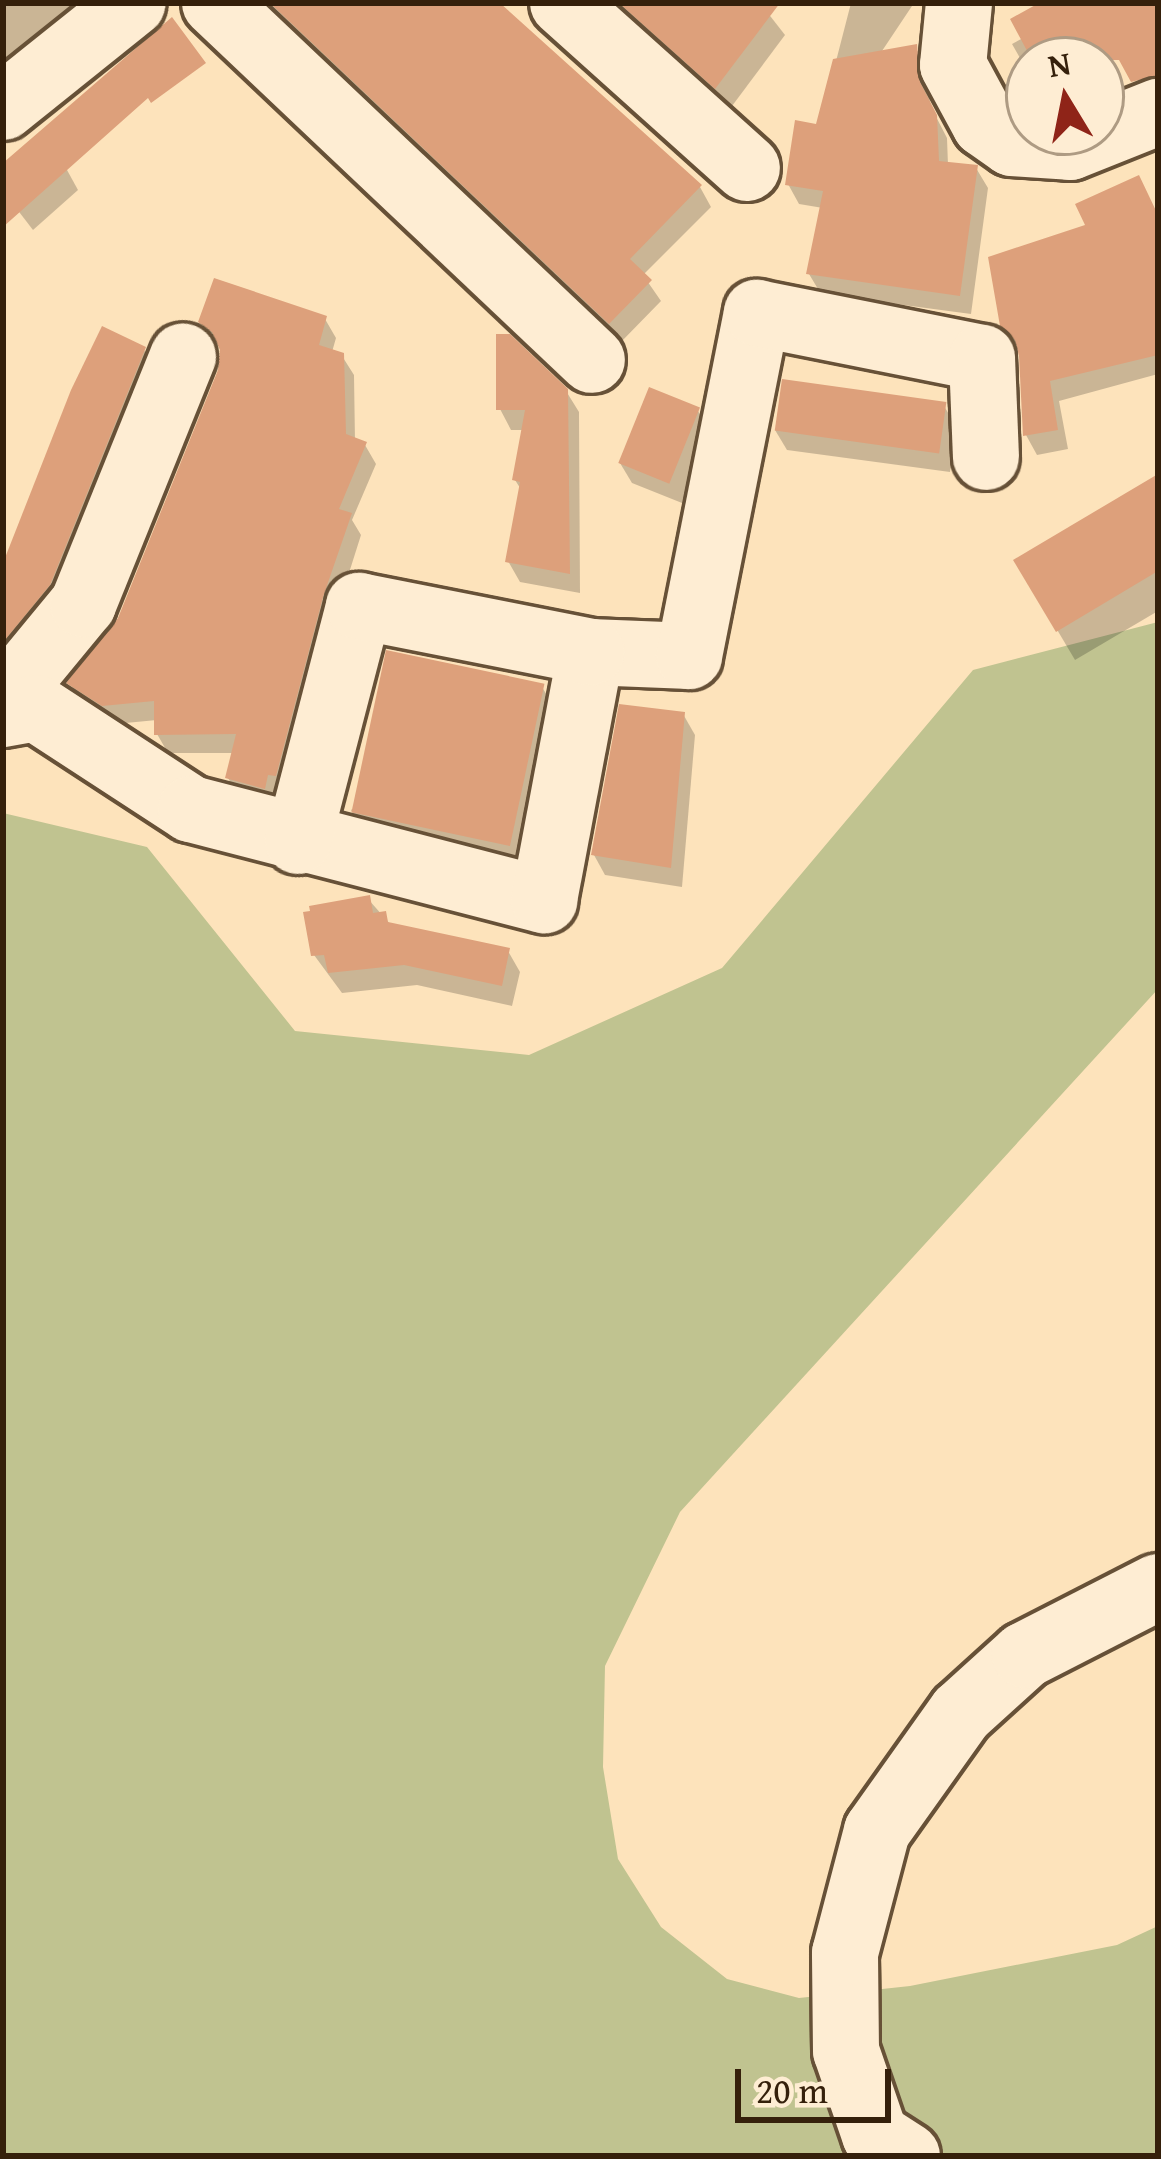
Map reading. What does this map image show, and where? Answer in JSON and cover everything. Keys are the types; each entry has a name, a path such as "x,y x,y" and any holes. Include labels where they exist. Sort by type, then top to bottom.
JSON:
{"street":[{"path":"3,107 133,3"},
{"path":"215,3 592,360"},
{"path":"563,3 747,168"},
{"path":"959,3 953,65 985,124 1012,143 1070,147 1158,112"},
{"path":"298,841 359,606 591,652 689,656 757,313 982,358 986,457"},
{"path":"3,701 83,604 183,356"},
{"path":"3,714 36,708 190,809 298,841 544,900 591,652"},
{"path":"908,2156 875,2135 845,2051 845,1953 878,1831 961,1713 1024,1655 1158,1587"}],"green space":[{"path":"1158,622 1158,989 680,1512 605,1666 603,1767 618,1859 661,1927 727,1979 799,1998 910,1986 1117,1945 1158,1926 1158,2156 3,2156 3,813 147,847 295,1031 529,1055 722,968 973,670"}],"building":[{"path":"270,3 500,3 702,185 630,259 652,280 609,324"},
{"path":"619,3 780,3 715,89"},
{"path":"1039,3 1158,3 1158,75 1131,82 1125,71 1125,36 1019,36 1010,19"},
{"path":"172,17 206,63 151,103 148,98 3,227 3,163"},
{"path":"917,44 920,82 937,115 939,161 978,165 960,296 806,274 823,191 785,185 795,120 816,124 833,59"},
{"path":"1139,175 1158,215 1158,355 1050,381 1058,430 1023,436 1019,356 1015,340 1000,326 988,257 1085,225 1075,204"},
{"path":"214,278 327,316 319,345 344,353 346,434 367,442 339,509 352,513 323,597 276,776 268,775 265,789 225,778 236,734 154,735 154,701 102,706 66,683 118,618 218,370 220,350 212,332 198,322"},
{"path":"102,326 146,347 50,585 5,640 3,563 71,390"},
{"path":"496,334 510,334 568,389 570,574 505,562 520,482 512,480 525,410 496,410"},
{"path":"782,379 946,402 939,454 775,430"},
{"path":"649,387 700,408 669,484 618,463"},
{"path":"1158,474 1158,571 1056,632 1013,560"},
{"path":"386,650 544,684 510,846 351,812"},
{"path":"619,704 685,712 671,868 591,855"},
{"path":"370,895 373,913 386,911 388,922 510,948 502,986 404,965 328,973 324,955 311,956 303,912 310,911 309,906"}]}
